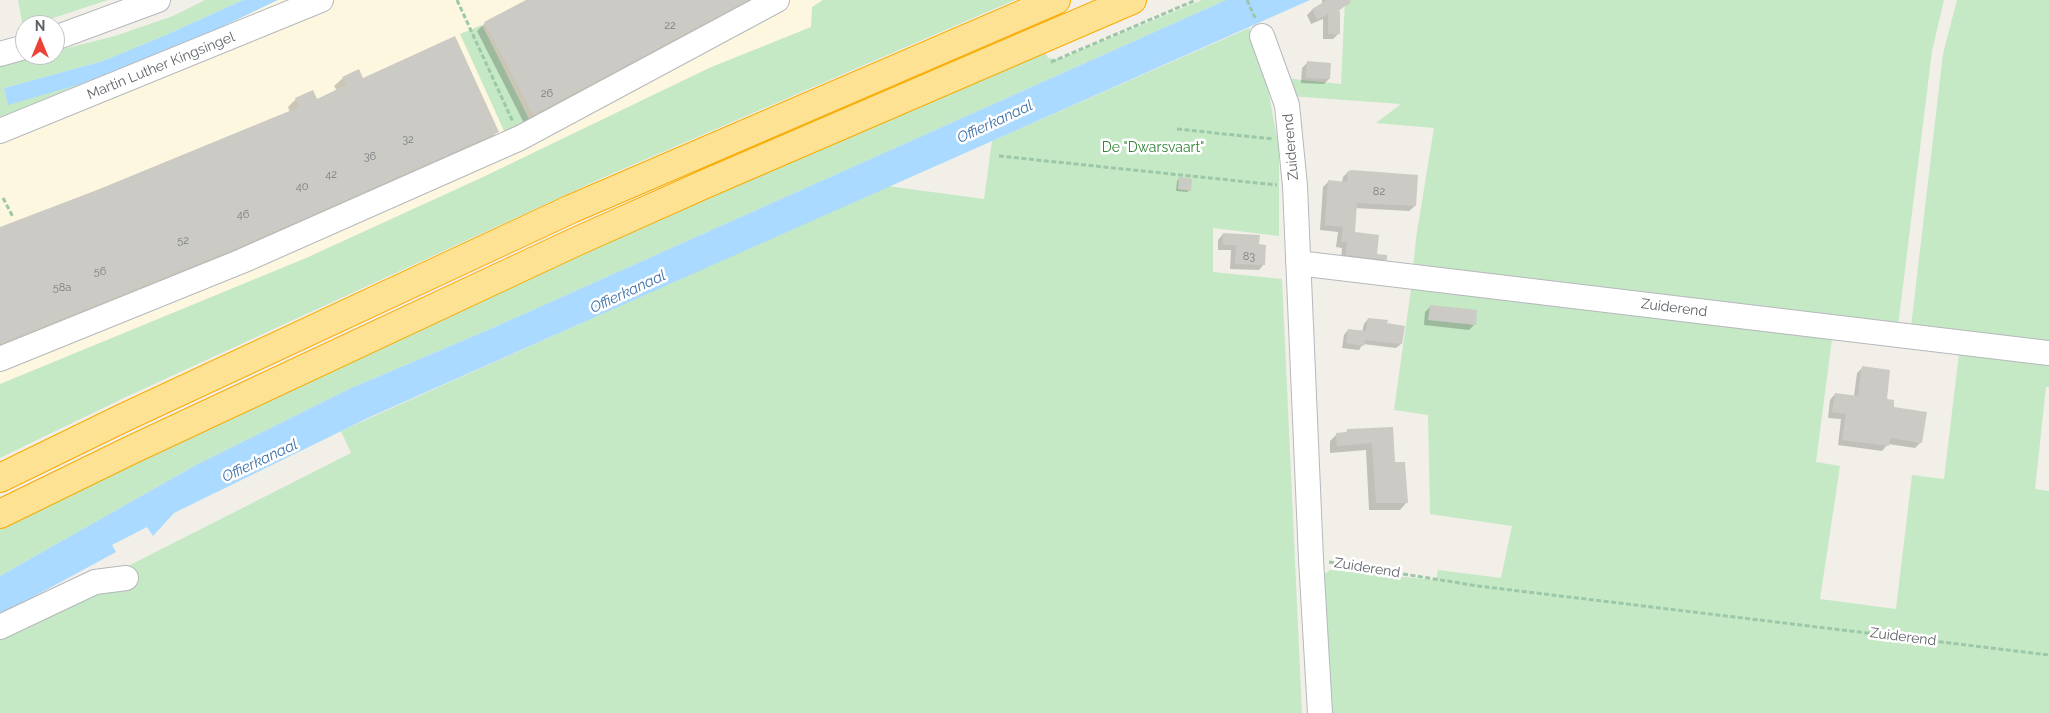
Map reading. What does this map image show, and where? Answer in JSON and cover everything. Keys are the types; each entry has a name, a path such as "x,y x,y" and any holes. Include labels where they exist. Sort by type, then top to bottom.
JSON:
{"highway":[{"path":"0,478 132,414 571,209 1056,0"},
{"path":"0,514 140,446 582,239 1132,0"}],"street":[{"path":"65,34 158,0"},
{"name":"Martin Luther Kingsingel","path":"0,131 321,0"},
{"path":"0,359 242,261 520,138 778,0"},
{"name":"Zuiderend","path":"1264,38 1287,104 1295,186 1311,559 1320,713"},
{"path":"0,54 15,50"},
{"name":"Zuiderend","path":"1298,263 2049,353"},
{"path":"0,627 95,582 126,578"}],"path":[{"path":"457,0 520,138"},
{"path":"1051,62 1196,0"},
{"path":"1247,0 1264,38"},
{"path":"1177,129 1291,141"},
{"path":"999,156 1295,186"},
{"path":"3,198 13,217"},
{"name":"Zuiderend","path":"1311,559 1478,586 2049,655"}],"shaded area":[{"path":"261,0 842,0 822,32 0,398 0,98 63,81"}],"green space":[{"path":"18,0 108,0 62,15 21,15"},
{"path":"205,0 243,0 103,61 4,88 8,104 112,74 0,119 0,66 15,62 15,65 65,65 65,48 115,36 173,16"},
{"path":"823,0 1015,0 600,179 126,397 0,458 0,384 306,258 483,177 709,68 811,27 812,7"},
{"path":"1202,0 1226,0 488,330 349,389 196,465 0,576 0,528 139,458 469,304 1044,50 1048,58 1060,59"},
{"path":"1345,0 1944,0 1932,51 1898,326 1413,270 1416,238 1434,128 1376,123 1401,104 1290,96 1284,78 1341,84"},
{"path":"1957,0 2049,0 2049,344 1911,327 1943,54"},
{"path":"482,25 530,121 505,133 460,34"},
{"name":"De \"Dwarsvaart\"","path":"1249,28 1265,73 1279,148 1279,236 1213,228 1213,272 1282,279 1302,713 0,713 0,633 57,602 351,453 341,431 887,186 984,199 992,141"},
{"path":"1412,282 1833,331 1816,462 1840,466 1820,599 1896,609 1912,475 1944,479 1960,345 2049,356 2049,387 2046,387 2035,489 2049,491 2049,713 1332,713 1323,575 1330,570 1436,580 1438,570 1501,578 1512,526 1430,514 1428,415 1394,410"}],"water":[{"path":"243,0 278,0 184,45 112,75 8,105 4,88 103,61"},
{"name":"Offierkanaal","path":"1226,0 1310,0 370,417 174,513 153,536 147,527 112,545 116,552 0,615 0,576 196,465 349,389 488,330"}],"building":[{"path":"526,0 748,0 533,115 484,22"},
{"path":"1327,0 1349,0 1351,3 1339,9 1340,34 1328,34 1328,14 1317,20 1312,9"},
{"path":"455,36 499,132 237,248 0,344 0,227 97,190 299,107 295,98 313,90 317,99 346,85 342,77 359,69 363,78"},
{"path":"1307,61 1331,63 1330,79 1306,78"},
{"path":"1348,171 1418,175 1416,206 1357,203 1355,232 1379,235 1377,254 1387,255 1387,260 1346,255 1347,242 1341,242 1343,227 1325,225 1328,180 1347,182"},
{"path":"1179,177 1192,179 1191,191 1178,189"},
{"path":"1223,233 1260,235 1259,244 1266,245 1265,265 1235,264 1236,245 1223,245"},
{"path":"1430,305 1477,310 1476,325 1428,320"},
{"path":"1368,318 1388,320 1387,323 1405,326 1402,344 1365,340 1364,346 1346,343 1348,329 1366,331"},
{"path":"1862,366 1890,370 1887,399 1894,400 1894,407 1927,412 1922,443 1890,438 1889,446 1842,440 1846,414 1832,412 1835,393 1858,396"},
{"path":"1393,427 1395,462 1405,462 1408,503 1376,503 1372,443 1337,446 1336,433 1347,432 1347,429"}]}
